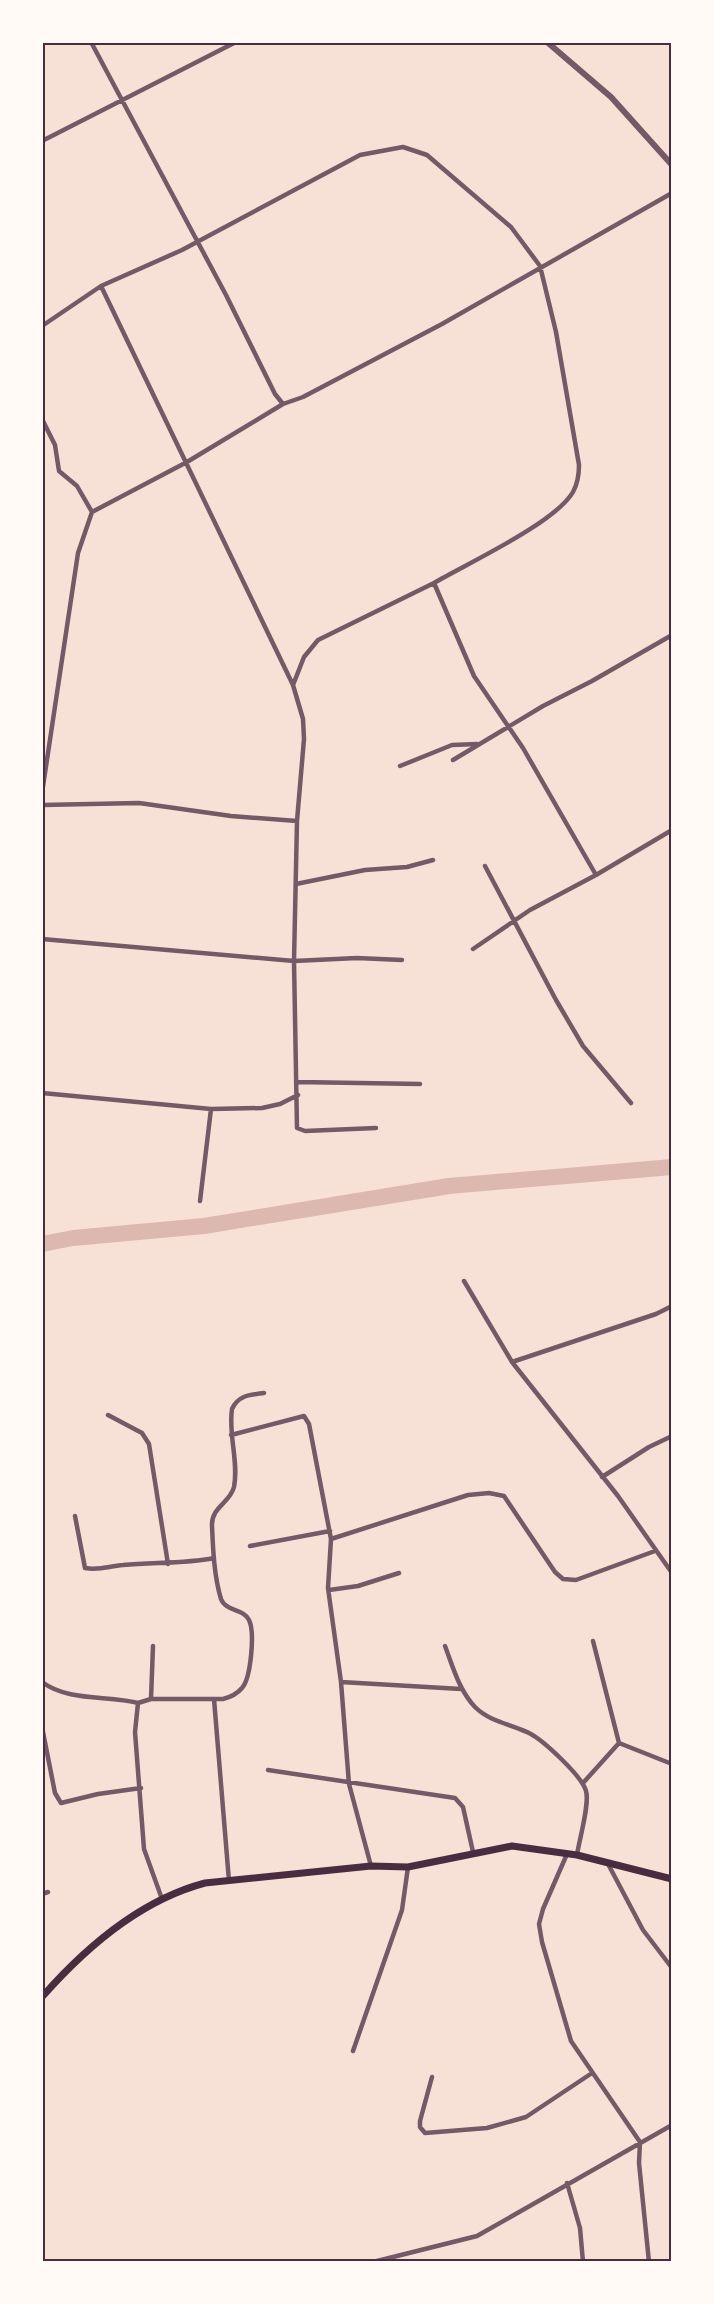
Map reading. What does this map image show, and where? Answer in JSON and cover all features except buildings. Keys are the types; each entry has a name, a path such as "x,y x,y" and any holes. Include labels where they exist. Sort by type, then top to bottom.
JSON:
{"main road":[{"path":"42,1997 113,1930 162,1899 183,1889 229,1881 371,1866 408,1867 473,1852 512,1846 577,1855 672,1879"}],"street":[{"path":"91,42 275,394 283,404"},
{"path":"42,141 119,99 236,42"},
{"path":"547,42 611,97 672,165"},
{"path":"42,326 101,286 168,257 360,155 403,147 427,155 511,226 540,266 556,332 579,465 578,480 573,493 556,510 526,530 434,583 318,640 304,657 293,685"},
{"path":"42,793 78,553 92,512 187,462 283,404 303,397 442,324 540,266 672,193"},
{"path":"101,286 293,685 303,719 304,739 297,821 294,961 297,1124 299,1130 376,1128"},
{"path":"42,418 55,445 59,471 76,486 92,512"},
{"path":"434,583 474,676 563,814 597,875"},
{"path":"453,760 672,635"},
{"path":"400,766 452,745 480,744"},
{"path":"42,806 139,803 231,816 297,821"},
{"path":"473,949 555,896 597,875 672,830"},
{"path":"296,884 365,870 407,867 433,860"},
{"path":"484,866 583,1046 631,1104"},
{"path":"42,939 294,961 357,958 402,960"},
{"path":"298,1082 420,1084"},
{"path":"42,1094 211,1108 262,1108 280,1104 298,1095"},
{"path":"200,1201 211,1108"},
{"path":"464,1281 512,1362 572,1436 672,1573"},
{"path":"512,1362 656,1314 672,1306"},
{"path":"42,1682 51,1689 78,1696 120,1699 138,1704 151,1699 214,1699 233,1696 244,1687 248,1672 251,1632 249,1621 242,1613 227,1607 222,1600 214,1558 212,1522 214,1512 234,1488 230,1419 235,1402 243,1396 264,1393"},
{"path":"108,1415 142,1433 149,1444 168,1564"},
{"path":"231,1435 304,1416 309,1424 320,1470 331,1539 328,1569 329,1590 341,1682 349,1784 371,1866"},
{"path":"602,1477 649,1447 672,1436"},
{"path":"331,1539 468,1495 489,1493 504,1496 555,1572 563,1580 576,1580 655,1551"},
{"path":"75,1516 85,1568 96,1571 122,1565 168,1564 214,1558"},
{"path":"250,1546 330,1532"},
{"path":"329,1590 358,1586 399,1573"},
{"path":"593,1641 619,1743"},
{"path":"445,1646 461,1689 485,1716 529,1733 542,1742 583,1784 587,1793 577,1855"},
{"path":"151,1699 153,1647"},
{"path":"341,1682 461,1689"},
{"path":"214,1699 229,1881"},
{"path":"138,1704 135,1732 144,1849 162,1899"},
{"path":"42,1727 55,1793 61,1803 98,1794 141,1788"},
{"path":"619,1743 672,1764"},
{"path":"583,1784 619,1743"},
{"path":"268,1770 349,1784 455,1798 463,1807 473,1852"},
{"path":"567,1854 539,1924 571,2041 640,2142 639,2163 649,2262"},
{"path":"607,1862 643,1930 672,1968"},
{"path":"354,2051 402,1910 408,1867"},
{"path":"432,2077 420,2121 420,2127 425,2133 487,2128 526,2117 592,2073"},
{"path":"374,2262 477,2235 672,2126"},
{"path":"567,2183 580,2228 583,2262"}],"waterway":[{"path":"42,1244 73,1238 204,1226 449,1186 672,1167"}]}
